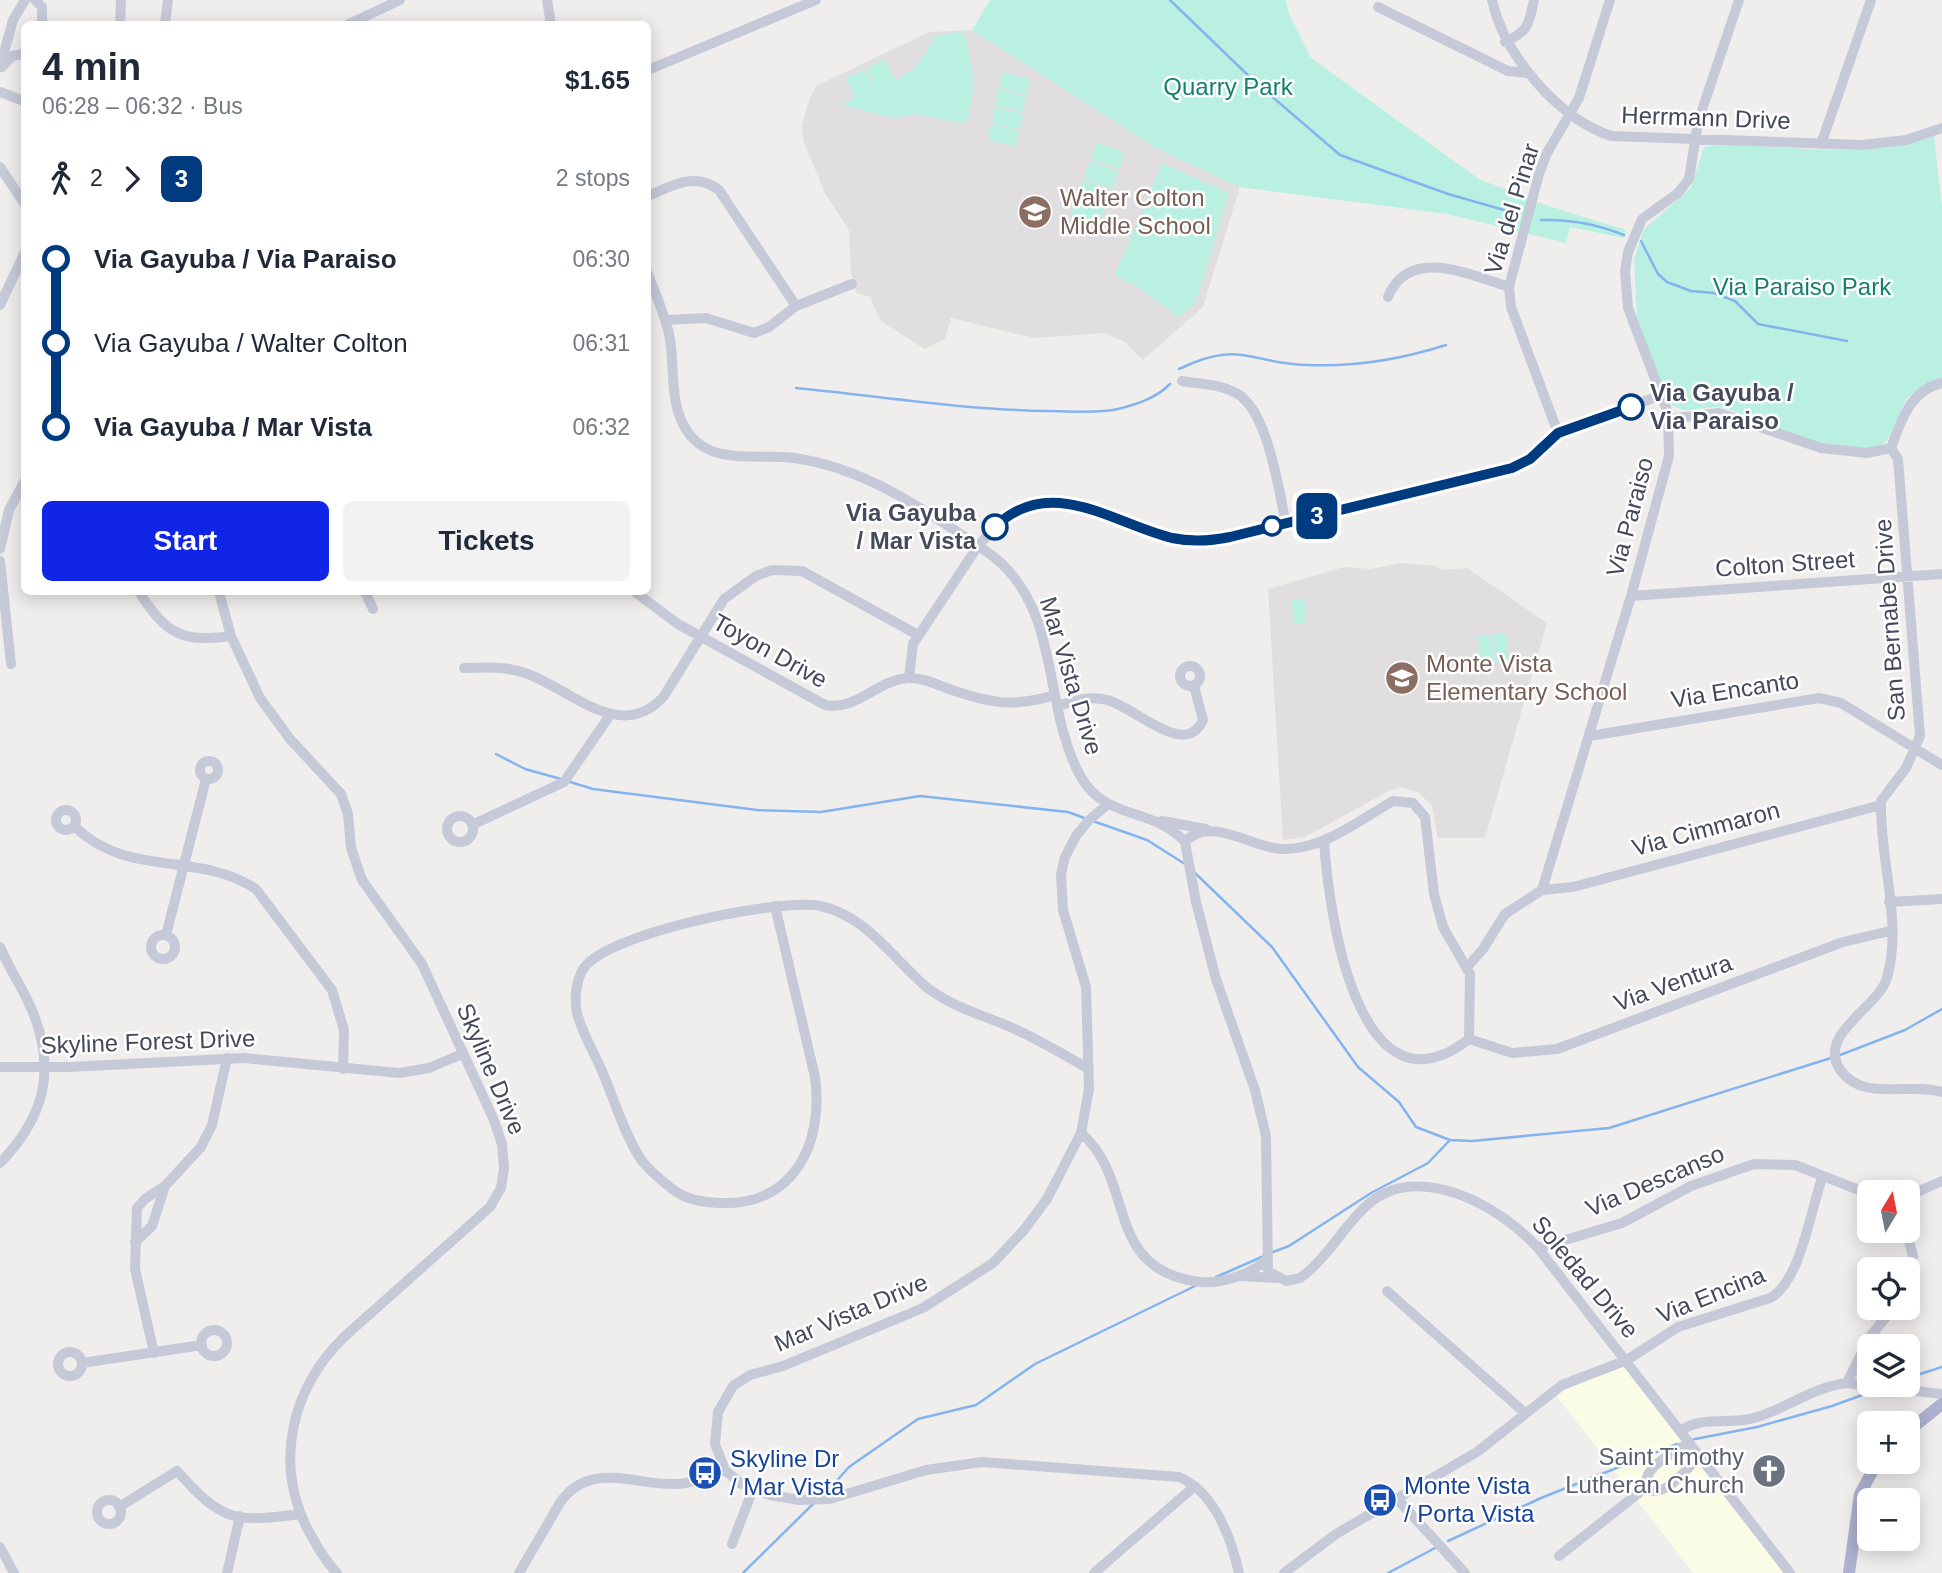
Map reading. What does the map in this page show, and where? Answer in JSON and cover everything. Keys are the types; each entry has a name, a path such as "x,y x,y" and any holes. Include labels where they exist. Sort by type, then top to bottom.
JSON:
{"main road":[{"path":"1920,1421 1942,1404"},
{"path":"1849,1573 1860,1494 1871,1474"}],"street":[{"path":"0,69 13,20 25,0"},
{"path":"35,0 42,7 42,21"},
{"path":"120,21 121,0"},
{"path":"165,21 168,0"},
{"path":"355,21 400,0"},
{"path":"547,0 550,21"},
{"path":"651,69 816,0"},
{"name":"Herrmann Drive","path":"1492,0 1506,42 1527,73 1596,131 1611,136 1821,144 1889,143 1942,128"},
{"path":"1506,42 1526,29 1534,0"},
{"name":"Via del Pinar","path":"1558,433 1511,307 1509,287 1539,174 1578,98 1610,0"},
{"name":"Via Paraiso","path":"1542,890 1632,596 1667,463 1669,419 1631,322 1626,294 1626,261 1633,233 1642,219 1678,193 1689,179 1694,140 1739,0"},
{"path":"1821,144 1871,0"},
{"path":"1378,7 1508,71 1527,73"},
{"path":"0,69 12,56 21,54"},
{"path":"0,92 21,100"},
{"path":"0,167 21,198"},
{"path":"651,195 690,180 713,186 725,196 796,306"},
{"path":"0,305 21,260"},
{"path":"1388,297 1401,276 1418,268 1436,266 1509,287"},
{"name":"Mar Vista Drive","path":"651,282 666,320 677,409 685,428 697,443 718,454 793,458 851,472 886,487 978,546 1004,566 1028,598 1076,767 1090,790 1107,805 1089,820 1076,836 1065,857 1061,874 1063,910 1086,987 1089,1069 1087,1110 1081,1133 1047,1199 1024,1230 975,1277 923,1308 783,1366 750,1375 733,1386 721,1405 714,1430 718,1458 725,1470"},
{"path":"666,320 706,318 754,333 769,327 796,306 824,292 852,284"},
{"path":"1182,381 1225,388 1251,405 1262,429 1286,523"},
{"path":"1669,419 1719,413 1821,448 1867,453 1891,448 1910,404 1918,395 1942,383"},
{"path":"1194,686 1203,720 1197,730 1185,736 1172,734 1107,700 1089,698 997,703 909,678 910,655 918,635 978,546 1007,517 1049,504 1087,506 1153,532 1190,540 1230,537 1512,468 1530,459 1558,433 1659,396"},
{"name":"San Bernabe Drive","path":"1881,805 1883,796 1916,750 1920,736 1898,459 1891,448"},
{"path":"0,549 9,510 21,488"},
{"path":"0,561 11,664"},
{"path":"464,667 499,667 520,671 610,715 640,712 657,704 718,607 733,592 756,576 782,569 812,576 918,635"},
{"name":"Colton Street","path":"1632,596 1942,574"},
{"path":"141,595 155,616 174,633 190,639 231,636"},
{"name":"Skyline Drive","path":"220,595 231,636 260,698 290,739 341,794 348,814 351,848 362,880 422,964 499,1132 504,1168 500,1188 481,1217 383,1301 324,1357 306,1386 290,1442 289,1467 300,1514 322,1555 337,1573"},
{"path":"366,595 373,609"},
{"name":"Toyon Drive","path":"639,595 701,637 825,705 848,705 880,686 909,678"},
{"name":"Via Encanto","path":"1590,736 1819,698 1841,703 1942,765"},
{"path":"472,825 564,782 610,715"},
{"path":"166,935 186,866 206,779"},
{"path":"1107,805 1160,821 1209,830 1275,848 1298,848 1324,840 1393,801 1406,800 1420,809 1428,829 1434,894 1443,927 1467,967 1471,992 1469,1039 1444,1055 1420,1061 1401,1057 1379,1037 1339,952 1328,900 1324,840"},
{"path":"1881,805 1891,931 1887,977 1878,996 1850,1023 1838,1040 1835,1054 1839,1068 1856,1085 1869,1089 1922,1088 1942,1092"},
{"name":"Via Cimmaron","path":"1542,890 1573,887 1881,805"},
{"path":"1160,821 1185,842 1209,954 1261,1109 1270,1188 1266,1259 1268,1270 1277,1278"},
{"path":"74,826 107,852 228,874 256,889 311,959 340,1009 344,1030 342,1069"},
{"path":"1185,842 1196,833 1209,830"},
{"path":"1467,967 1483,949 1505,914 1542,890"},
{"path":"1889,902 1942,899"},
{"path":"775,906 815,1077 818,1102 816,1129 797,1168 762,1195 746,1202 727,1203 692,1200 678,1194 654,1174 640,1157 579,1019 576,1003 580,976 593,957 618,944 656,932 775,906 812,905 843,914 869,932 939,996 1018,1031 1089,1069"},
{"name":"Via Ventura","path":"1469,1039 1513,1053 1557,1049 1843,942 1873,932 1891,931"},
{"path":"0,947 32,1010 44,1051 45,1072 41,1098 31,1126 0,1163"},
{"name":"Skyline Forest Drive","path":"0,1067 70,1067 228,1058 266,1059 342,1069 412,1072 462,1054"},
{"path":"154,1353 135,1269 136,1218 140,1203 165,1186 193,1157 206,1138 228,1058"},
{"path":"1081,1133 1095,1145 1102,1158 1127,1230 1147,1259 1171,1277 1213,1283 1236,1276 1266,1259"},
{"name":"Via Descanso","path":"1538,1248 1622,1223 1691,1186 1742,1166 1782,1163 1857,1190"},
{"name":"Via Encina","path":"1627,1360 1678,1328 1781,1292 1795,1266 1822,1178"},
{"path":"1920,1191 1942,1181"},
{"path":"135,1242 155,1219 165,1186"},
{"name":"Soledad Drive","path":"1236,1276 1286,1281 1300,1278 1365,1207 1384,1193 1407,1187 1444,1191 1475,1202 1501,1216 1538,1248 1790,1573"},
{"path":"1387,1291 1525,1413"},
{"path":"1847,1383 1869,1338 1884,1320"},
{"path":"82,1363 202,1345"},
{"path":"1284,1573 1336,1534 1477,1452 1567,1382 1627,1360"},
{"path":"1681,1431 1697,1422 1755,1418 1831,1385 1847,1383 1942,1394"},
{"path":"1559,1556 1645,1488 1648,1474 1689,1442"},
{"path":"1645,1488 1650,1492 1662,1489 1700,1456"},
{"path":"1666,1458 1678,1462 1679,1475"},
{"path":"519,1573 561,1501 568,1492 588,1480 611,1476 677,1484 725,1470 753,1489 784,1498 819,1501 926,1470 982,1462 1164,1474 1195,1486 1221,1521 1239,1573"},
{"path":"119,1507 177,1471 214,1509 240,1516 270,1518 300,1514"},
{"path":"1094,1573 1195,1486"},
{"path":"732,1544 753,1489"},
{"path":"1398,1500 1465,1573"},
{"path":"227,1573 240,1516"},
{"path":"0,1547 14,1573"}],"shaded area":[{"name":"Walter Colton Middle School","path":"972,30 1158,149 1240,187 1203,307 1143,360 1125,342 1105,333 1034,338 951,318 945,339 925,349 881,321 870,297 856,293 851,273 849,230 825,193 803,140 802,125 810,97 816,86 929,32"},
{"name":"Monte Vista Elementary School","path":"1402,563 1436,566 1442,570 1467,568 1547,623 1485,838 1438,838 1432,806 1418,792 1401,787 1305,837 1283,840 1268,589 1344,567 1370,569"},
{"path":"1633,1364 1783,1573 1693,1573 1556,1395 1602,1372"}],"green space":[{"name":"Quarry Park","path":"990,0 1286,0 1289,14 1311,58 1479,179 1539,203 1626,230 1624,238 1570,227 1566,243 1447,214 1240,187 1158,149 972,30"},
{"path":"965,33 974,80 969,118 962,123 913,114 895,118 841,105 855,98 846,78 864,70 875,89 867,68 885,59 895,80 919,62 935,36"},
{"path":"1002,72 1030,79 1027,95 999,88"},
{"path":"998,90 1026,96 1023,112 995,105"},
{"path":"995,107 1023,114 1020,129 992,123"},
{"path":"991,124 1019,131 1016,146 988,140"},
{"name":"Via Paraiso Park","path":"1934,136 1942,207 1942,379 1909,397 1885,443 1859,449 1844,449 1786,434 1730,410 1715,407 1680,409 1667,400 1637,319 1634,259 1644,229 1691,188 1704,147 1723,144 1857,150 1883,148"},
{"path":"1096,143 1124,152 1119,169 1091,159"},
{"path":"1090,161 1118,172 1113,188 1084,178"},
{"path":"1162,163 1229,193 1195,304 1179,317 1136,286 1115,275"},
{"path":"1083,180 1112,190 1106,206 1077,196"},
{"path":"1077,197 1105,208 1099,224 1070,214"},
{"path":"1292,599 1305,599 1306,623 1293,624"},
{"path":"1506,633 1509,661 1496,663 1493,634"},
{"path":"1491,635 1494,663 1481,664 1478,636"}],"waterway":[{"path":"1170,0 1255,82 1340,155 1448,194 1518,214"},
{"path":"1541,220 1583,223 1624,235"},
{"path":"1641,241 1658,274 1667,282 1691,291 1714,293 1735,301 1758,324 1847,341"},
{"path":"1179,369 1200,360 1232,354 1289,364 1361,363 1396,358 1446,345"},
{"path":"796,388 985,408 1092,412 1110,411 1140,403 1170,384"},
{"path":"496,754 525,769 561,779"},
{"path":"567,781 593,789 757,810 821,812 920,796 1068,812 1087,819"},
{"path":"1093,821 1147,840 1185,864"},
{"path":"1195,873 1272,947 1358,1067 1399,1102 1416,1127 1450,1140 1472,1141 1609,1128 1834,1057"},
{"path":"1840,1055 1905,1030 1942,1009"},
{"path":"1270,1253 1289,1246 1371,1193 1428,1163 1450,1140"},
{"path":"1216,1277 1264,1256"},
{"path":"823,1496 849,1467 918,1419 976,1405 1035,1364 1197,1285"},
{"path":"1920,1374 1942,1367"},
{"path":"1690,1440 1757,1427 1857,1397"},
{"path":"1448,1541 1541,1498 1677,1444"},
{"path":"743,1573 815,1502"},
{"path":"1388,1573 1435,1548"}],"bus line":[{"name":"3","path":"995,527 1007,517 1038,505 1069,503 1087,506 1170,537 1201,541 1230,537 1512,468 1530,459 1558,433 1631,407"}],"place":[{"name":"Walter Colton Middle School","path":"1035,212"},
{"name":"Via Gayuba / Via Paraiso","path":"1631,407"},
{"name":"Via Gayuba / Mar Vista","path":"995,527"},
{"name":"Monte Vista Elementary School","path":"1402,678"},
{"name":"Saint Timothy Lutheran Church","path":"1769,1471"},
{"name":"Skyline Dr / Mar Vista","path":"705,1473"},
{"name":"Monte Vista / Porta Vista","path":"1380,1500"}]}
